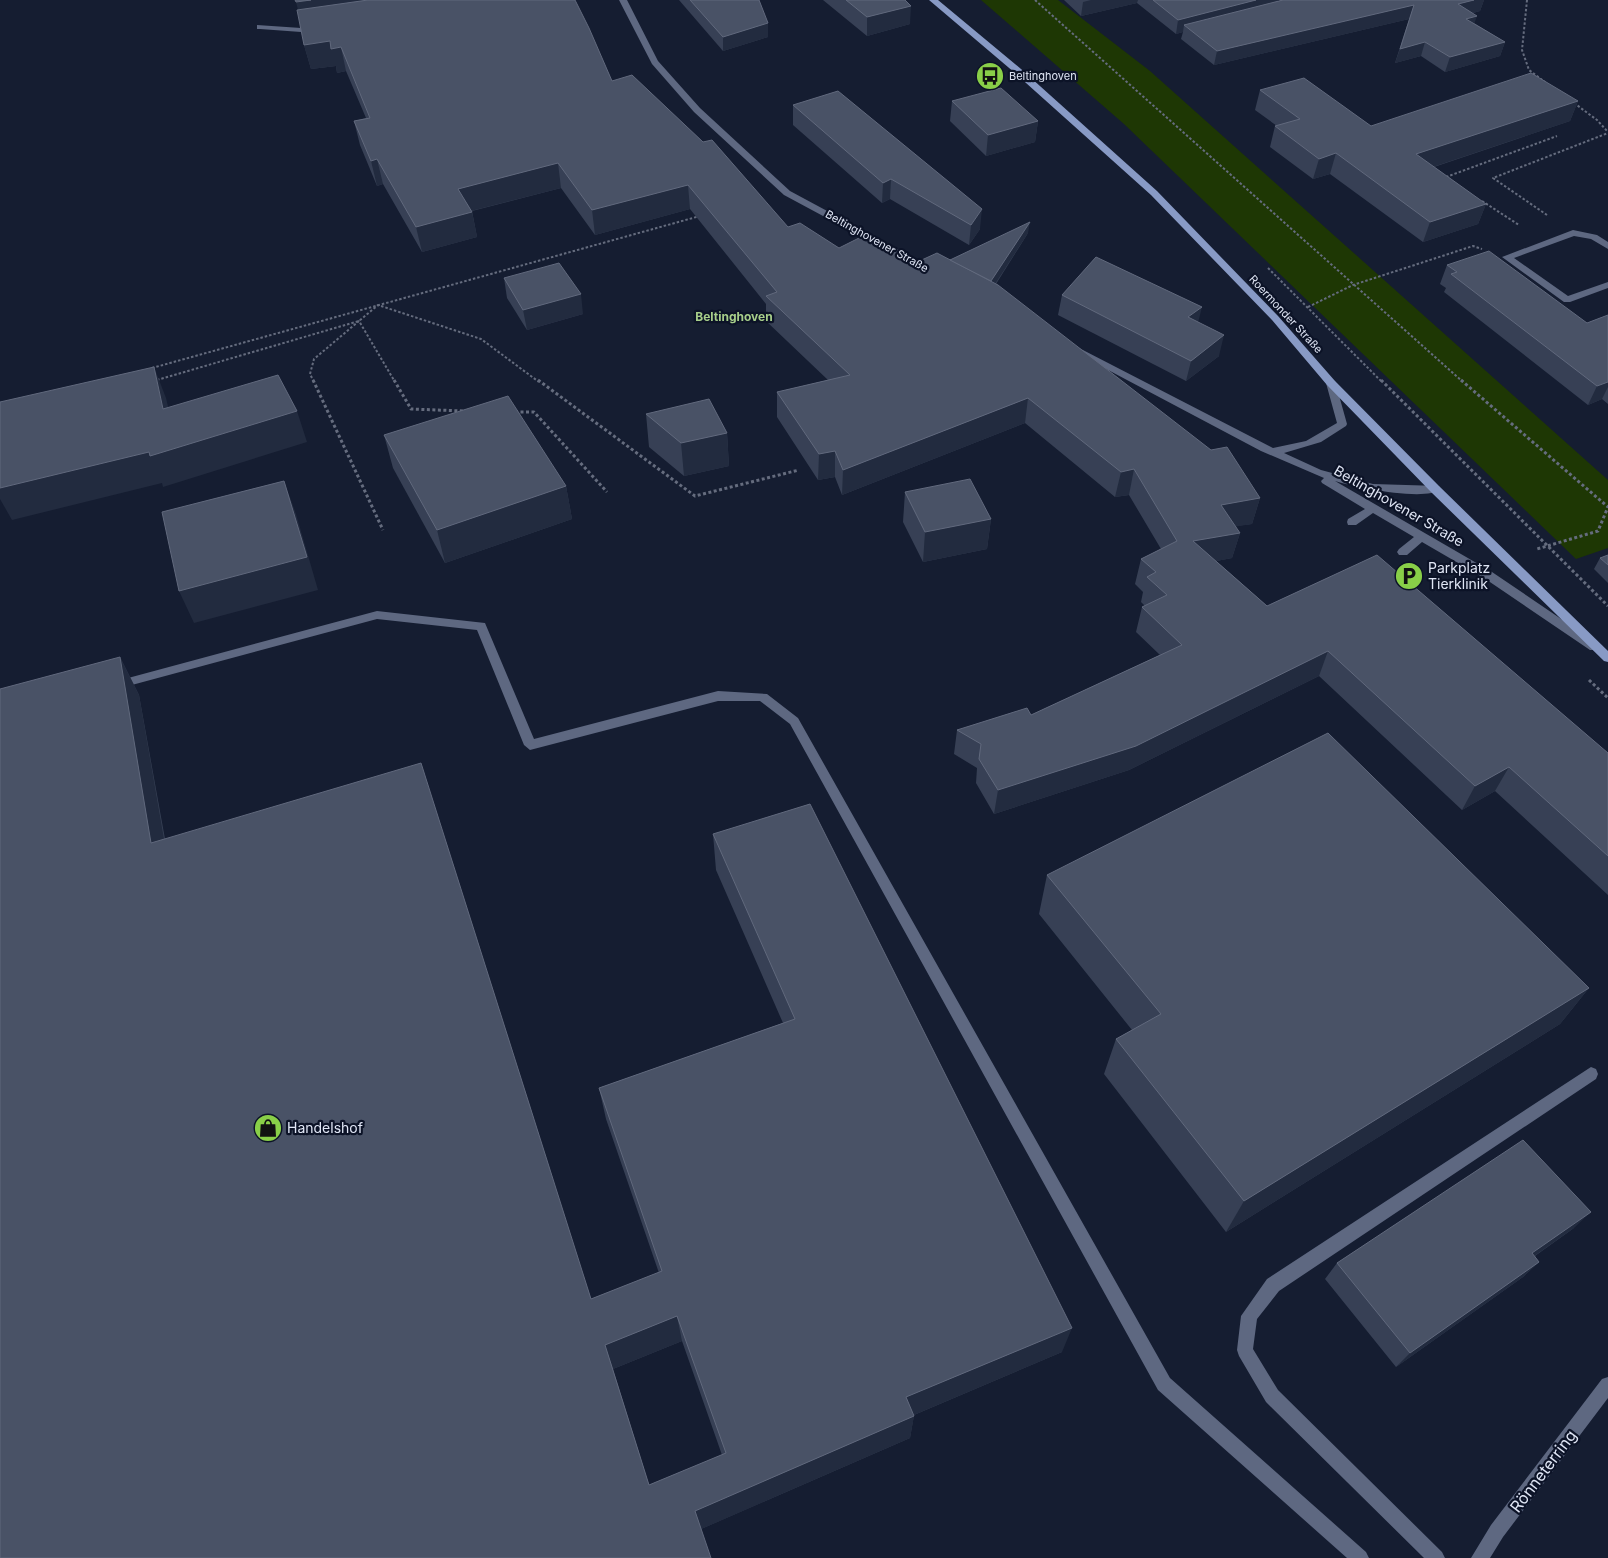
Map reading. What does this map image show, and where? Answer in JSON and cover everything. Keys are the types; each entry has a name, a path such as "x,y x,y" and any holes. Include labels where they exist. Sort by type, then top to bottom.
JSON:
{"main road":[{"name":"Roermonder Straße","path":"934,0 1018,71 1154,193 1275,318 1332,382 1435,489 1606,656"}],"street":[{"name":"Beltinghovener Straße","path":"623,0 655,62 698,110 787,192 937,274"},
{"path":"260,27 301,30 329,26"},
{"path":"1507,257 1572,233 1594,237 1608,246"},
{"path":"1507,257 1567,300 1608,285"},
{"name":"Beltinghovener Straße","path":"1072,347 1304,468 1374,508 1488,575 1606,656"},
{"path":"1272,452 1295,448 1325,438 1342,424 1332,382"},
{"name":"Beltinghovener Straße","path":"1304,468 1364,487 1406,491 1435,489"},
{"path":"1352,522 1374,508"},
{"path":"1403,552 1422,536"},
{"path":"104,689 377,615 481,626 530,745 718,696 763,697 794,721 1164,1384 1360,1558"},
{"path":"1436,1558 1272,1396 1245,1350 1249,1316 1273,1285 1591,1074"},
{"name":"Rönneterring","path":"1480,1558 1496,1531 1608,1386"}],"path":[{"path":"1035,0 1353,285 1608,507 1598,532 1504,556"},
{"path":"1527,0 1522,50 1529,70 1552,86"},
{"path":"1567,98 1598,120 1608,132 1493,178 1572,233"},
{"path":"1454,182 1446,177 1557,136"},
{"path":"1477,197 1546,242"},
{"path":"151,369 702,216"},
{"path":"1275,318 1309,307 1353,285 1473,246 1507,257"},
{"path":"378,305 314,359 310,374 383,530"},
{"path":"378,305 481,339 695,496 799,470"},
{"path":"152,381 360,321"},
{"path":"360,321 412,409 468,411"},
{"path":"506,412 534,412 607,492"}],"green space":[{"path":"981,0 1058,0 1150,71 1608,480 1608,548 1576,559 1124,124"}],"building":[{"path":"295,0 311,0 296,2"},
{"path":"368,0 575,0 612,81 632,75 703,142 712,140 788,227 800,223 839,248 865,235 913,264 937,253 998,285 1211,450 1227,447 1260,498 1221,505 1240,533 1193,541 1267,606 1377,555 1608,753 1608,856 1509,767 1475,786 1328,651 1136,746 998,790 979,759 981,744 957,730 1027,708 1031,715 1182,645 1142,607 1167,595 1147,577 1156,572 1141,559 1177,541 1134,469 1121,472 1028,398 843,470 835,451 819,454 777,392 850,375 766,296 777,292 688,185 592,210 558,163 458,189 472,212 416,227 377,159 371,161 354,121 370,118 341,47 331,49 330,41 304,45 297,10"},
{"path":"690,0 759,0 768,23 723,37"},
{"path":"846,0 905,0 911,6 867,17"},
{"path":"1153,0 1256,0 1178,20"},
{"path":"1283,0 1474,0 1458,4 1477,16 1466,19 1505,42 1450,57 1425,42 1400,49 1414,5 1217,51 1184,25"},
{"path":"1531,73 1578,101 1416,154 1486,204 1430,222 1336,153 1319,159 1275,126 1300,119 1260,90 1304,78 1371,126"},
{"path":"1001,88 1038,121 988,135 952,101"},
{"path":"838,91 982,209 971,225 891,179 883,183 793,105"},
{"path":"1030,222 991,281 950,260"},
{"path":"1489,251 1587,323 1608,315 1608,382 1597,386 1451,274 1457,272 1447,265"},
{"path":"1096,257 1202,307 1188,317 1224,335 1191,361 1062,295"},
{"path":"559,263 581,294 523,310 504,278"},
{"path":"154,367 163,409 278,375 297,411 150,456 149,452 0,488 0,402"},
{"path":"508,396 566,486 437,530 384,435"},
{"path":"709,399 727,433 681,443 646,414"},
{"path":"970,479 991,519 925,532 905,492"},
{"path":"284,481 307,557 179,591 162,512"},
{"path":"1608,555 1608,565 1600,558"},
{"name":"Handelshof","path":"120,657 151,843 421,763 591,1299 662,1271 599,1088 795,1019 713,834 810,804 1072,1328 906,1397 914,1416 695,1511 711,1558 0,1558 0,689","holes":["677,1316 726,1453 649,1485 605,1345"]},
{"path":"1328,733 1589,988 1244,1201 1116,1039 1161,1014 1047,875"},
{"path":"1523,1140 1591,1212 1532,1253 1539,1262 1410,1353 1337,1263"}],"place":[{"name":"Beltinghoven","path":"990,76"},
{"name":"Parkplatz Tierklinik","path":"1409,576"},
{"name":"Handelshof","path":"268,1128"}],"district":[{"name":"Beltinghoven","path":"734,317"}]}
